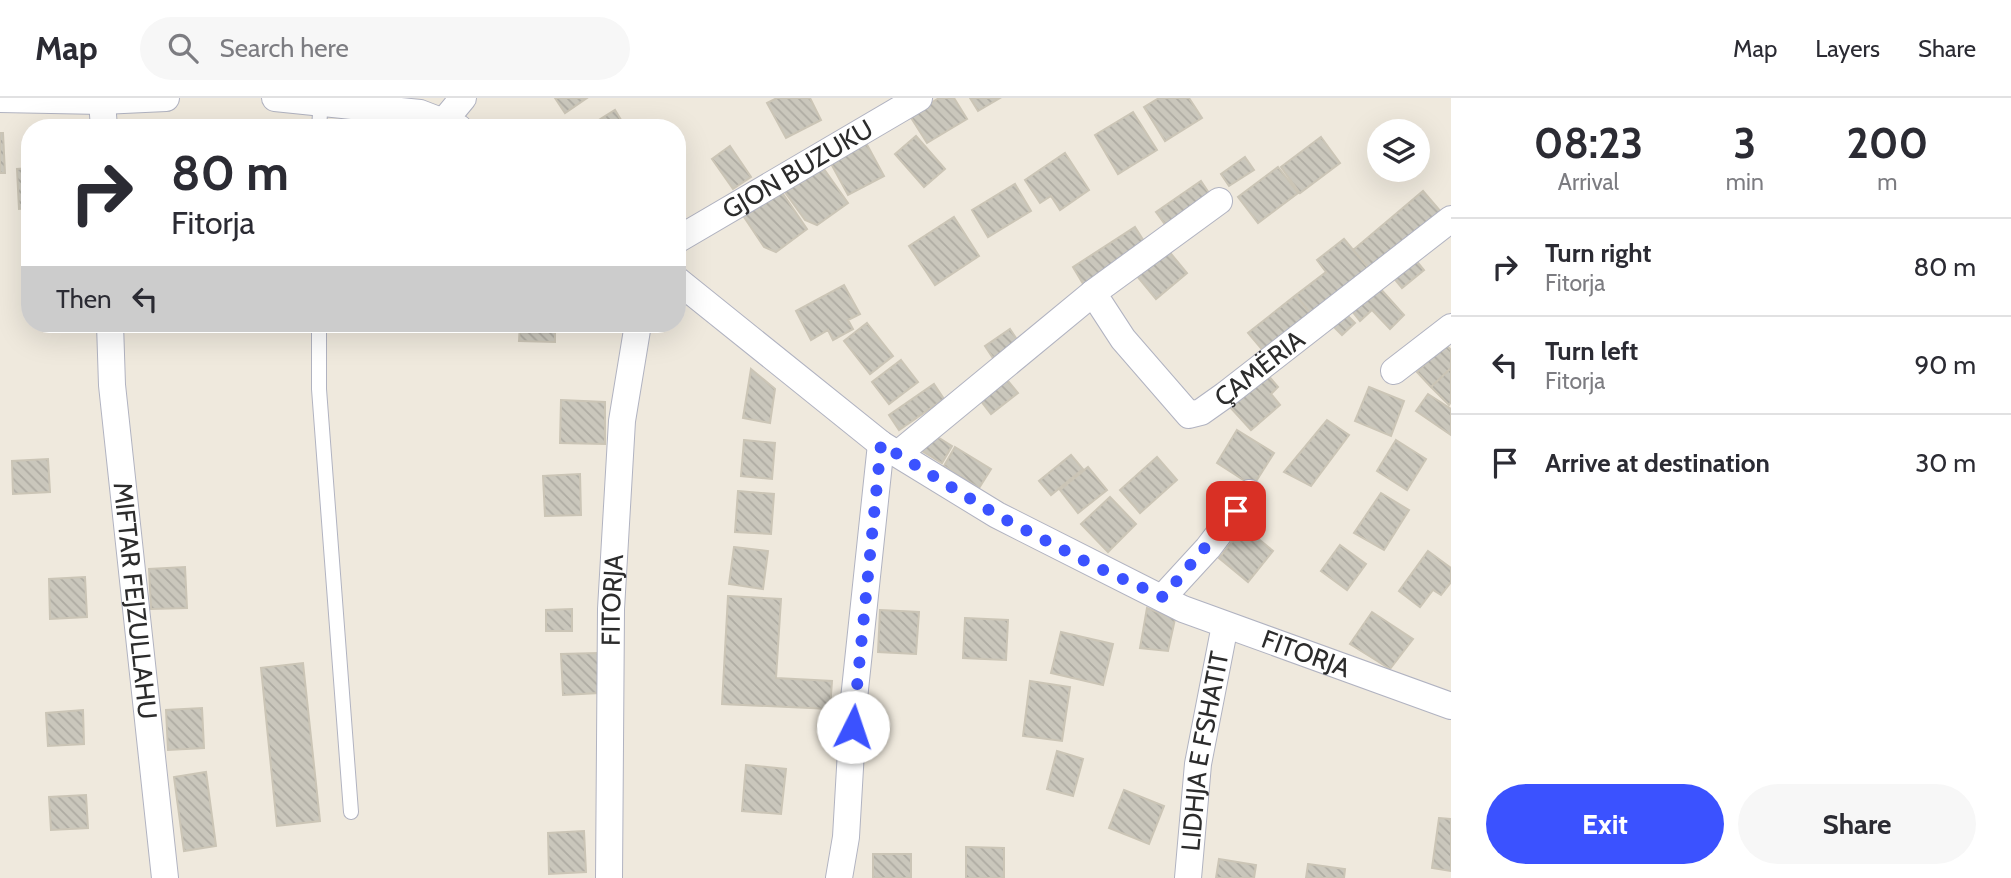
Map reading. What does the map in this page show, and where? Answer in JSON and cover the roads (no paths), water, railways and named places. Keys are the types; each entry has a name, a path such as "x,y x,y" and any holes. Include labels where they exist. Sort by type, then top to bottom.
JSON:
{"street":[{"path":"0,99 102,101 166,98"},
{"path":"275,98 321,99 420,113 436,119"},
{"path":"454,119 463,98"},
{"name":"GJON BUZUKU","path":"686,235 919,98"},
{"path":"102,101 103,119"},
{"path":"839,878 846,837 854,699 890,449 1093,293 1219,201"},
{"name":"ÇAMËRIA","path":"1093,293 1123,339 1189,415 1201,412 1225,395 1451,219"},
{"name":"FITORJA","path":"686,288 890,449 997,515 1184,609 1451,706"},
{"path":"1394,371 1451,327"},
{"name":"MIFTAR FEJZULLAHU","path":"110,333 112,385 165,878"},
{"name":"FITORJA","path":"609,878 611,609 622,421 637,333"},
{"path":"1163,597 1208,548 1250,493"},
{"name":"LIDHJA E FSHATIT","path":"1188,878 1198,764 1225,625"}],"lane":[{"path":"320,119 321,99"},
{"path":"319,333 319,389 351,812"}]}
